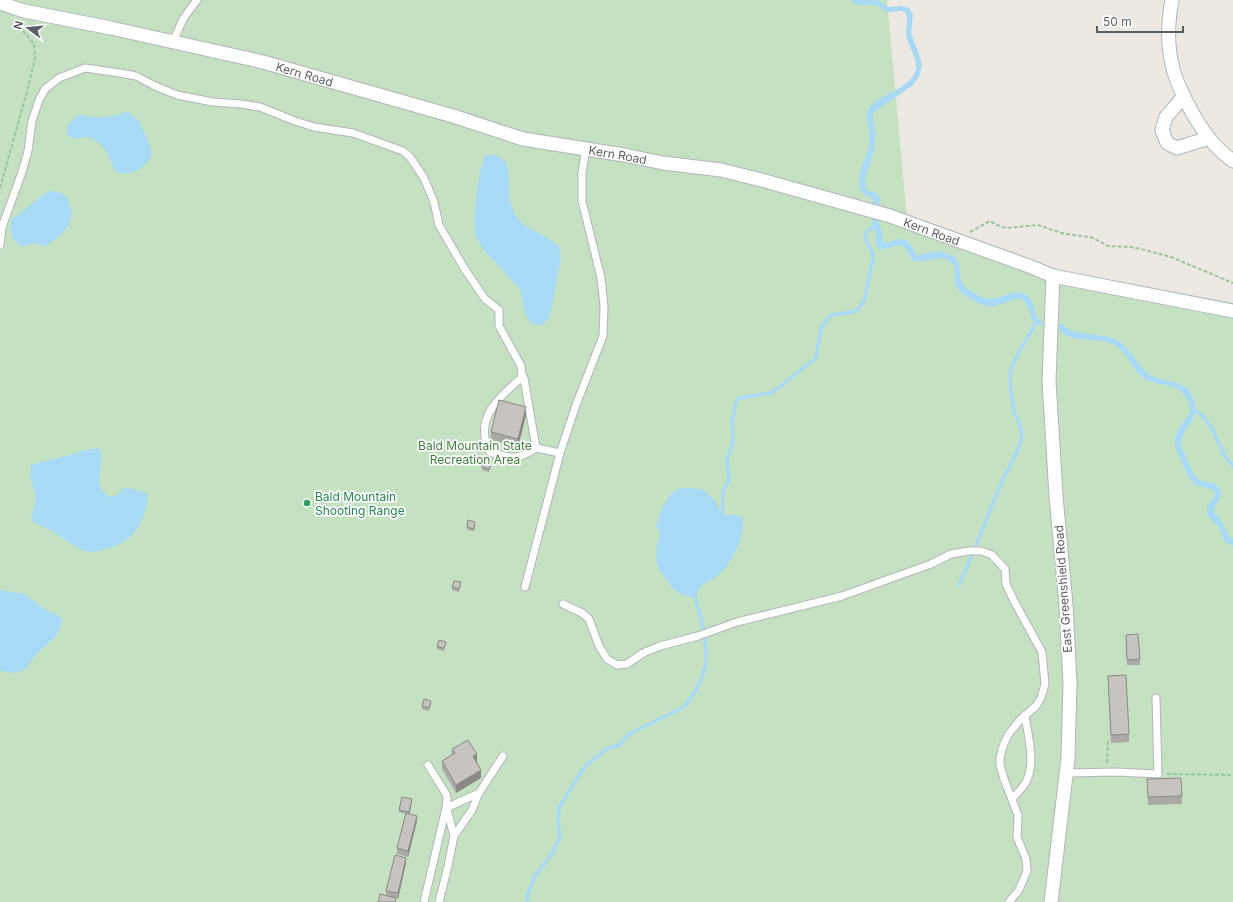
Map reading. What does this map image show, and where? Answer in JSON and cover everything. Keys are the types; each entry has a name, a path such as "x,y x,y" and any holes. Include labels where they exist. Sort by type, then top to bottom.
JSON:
{"street":[{"path":"1172,0 1169,14 1168,40 1172,65 1184,96 1195,116 1209,138 1233,161"},
{"name":"Kern Road","path":"0,3 24,11 270,64 453,116 523,139 586,148 663,163 721,170 890,216 1053,276 1233,311"},
{"path":"1184,96 1166,117 1162,130 1167,143 1177,148 1209,138"},
{"name":"East Greenshield Road","path":"1051,902 1066,773 1070,683 1066,605 1056,496 1049,381 1053,276"}],"lane":[{"path":"173,42 183,19 197,0"},
{"path":"0,245 2,226 22,172 28,151 32,121 39,100 45,89 59,78 85,68 120,72 136,76 177,95 213,102 260,107 314,127 353,133 403,151 410,157 424,178 434,202 439,225 477,289 484,299 499,310 499,326 520,366 524,378 536,448"},
{"path":"525,587 560,453 576,405 603,336 604,306 601,278 582,201 582,173 586,148"},
{"path":"522,374 520,379 499,398 488,415 484,432 485,443 490,452 512,458 523,456 536,448 560,453"},
{"path":"563,604 582,613 589,619 599,646 607,659 617,665 627,664 643,653 660,646 698,636 737,622 842,596 931,564 952,554 969,551 981,551 992,555 1005,568 1006,584 1014,602 1042,652 1045,684 1044,690 1036,706 1025,715 1008,735 1000,758 1000,765 1004,779 1018,815 1017,837 1026,859 1027,871 1019,890 1009,902"},
{"path":"1066,773 1106,772 1158,774 1156,698"},
{"path":"1012,799 1026,782 1030,767 1031,753 1025,715"},
{"path":"439,902 454,836 472,810 479,793 503,756"},
{"path":"424,902 447,798 428,765"},
{"path":"446,808 479,793"},
{"path":"446,808 454,836"}],"path":[{"path":"0,188 35,58 34,44 23,31 22,22 24,11"},
{"path":"956,240 990,221 1006,228 1038,225 1065,234 1091,237 1108,246 1131,247 1170,257 1233,283"},
{"path":"1106,772 1108,742 1111,740"},
{"path":"1158,774 1233,775"}],"green space":[{"name":"Bald Mountain State Recreation Area","path":"0,0 887,0 908,229 1233,318 1233,902 0,902"}],"water":[{"path":"850,0 878,0 888,7 902,6 909,8 913,14 911,33 922,66 919,77 912,86 873,114 876,134 873,155 865,182 867,190 876,193 880,198 878,219 882,232 883,243 900,239 907,241 917,255 938,252 954,256 958,261 961,280 969,290 981,297 989,299 1015,292 1025,294 1031,300 1037,316 1042,321 1043,325 1036,325 1026,304 1021,299 988,306 969,298 957,288 955,284 954,267 952,263 947,260 938,258 913,261 907,250 898,245 885,249 878,249 876,244 876,233 872,224 873,200 862,193 859,184 860,172 870,141 866,114 877,100 903,86 910,80 915,73 916,62 906,36 907,18 905,12 887,12 876,5 857,5"},
{"path":"128,112 139,121 150,145 152,155 145,164 136,171 126,173 115,172 108,155 96,141 85,137 76,139 67,135 67,126 78,114 91,117 103,117"},
{"path":"485,155 495,155 502,158 506,163 509,176 511,202 516,216 520,221 528,228 559,246 561,258 552,307 549,318 542,325 531,324 525,314 520,289 486,253 475,234 475,206 480,171"},
{"path":"53,191 63,194 68,199 72,211 69,225 59,237 44,247 41,245 30,244 21,247 13,238 11,226 12,218 23,212 37,199"},
{"path":"1059,324 1063,324 1071,331 1110,337 1117,340 1128,349 1144,370 1149,374 1156,378 1177,383 1189,390 1193,397 1195,413 1181,442 1182,448 1196,477 1215,484 1220,489 1221,496 1214,508 1214,512 1230,537 1233,539 1233,546 1225,542 1219,528 1207,515 1207,506 1215,496 1214,491 1196,485 1192,482 1178,455 1175,437 1189,414 1190,409 1189,403 1182,392 1172,387 1146,380 1137,372 1123,352 1113,344 1102,341 1073,338 1063,333 1059,329"},
{"path":"98,448 102,455 99,483 102,491 110,497 117,495 123,488 130,488 148,495 141,523 131,536 124,542 115,546 88,552 76,547 50,530 31,520 36,499 30,476 31,465"},
{"path":"691,488 704,490 715,501 722,515 735,515 743,517 742,534 731,560 719,574 697,591 694,597 680,594 671,586 661,573 656,555 660,533 656,527 666,501 673,492 678,489"},
{"path":"0,590 24,594 63,620 57,635 35,656 25,669 17,673 0,671"}],"building":[{"path":"499,400 526,407 518,439 491,432"},
{"path":"484,460 491,462 489,469 482,467"},
{"path":"468,520 475,522 474,529 467,527"},
{"path":"454,581 461,582 459,589 452,587"},
{"path":"1138,634 1140,659 1127,660 1126,635"},
{"path":"439,640 446,642 444,648 437,647"},
{"path":"1126,675 1129,734 1111,735 1108,676"},
{"path":"424,699 431,701 429,708 422,706"},
{"path":"468,740 477,754 473,756 481,770 456,785 442,761 455,753 452,749"},
{"path":"1181,778 1182,796 1148,797 1147,779"},
{"path":"402,797 412,799 409,812 399,810"},
{"path":"406,813 417,816 408,851 397,848"},
{"path":"395,855 406,858 398,893 386,891"},
{"path":"380,894 396,898 395,902 378,902"}],"waterway":[{"path":"720,519 722,516 723,491 729,480 727,458 733,443 732,422 736,402 739,398 771,393 778,388 816,358 821,329 831,315 853,312 859,308 865,299 873,260 873,255 865,235 867,231 873,227"},
{"path":"959,585 1022,435 1014,410 1010,375 1015,358 1035,324"},
{"path":"1195,410 1203,416 1213,430 1224,455 1233,466"},
{"path":"528,902 527,896 535,876 551,855 560,838 558,819 559,808 580,773 588,764 608,748 619,745 628,735 682,708 690,699 697,687 705,668 706,647 700,615 695,599 695,592"}],"place":[{"name":"Bald Mountain Shooting Range","path":"307,503"}]}
